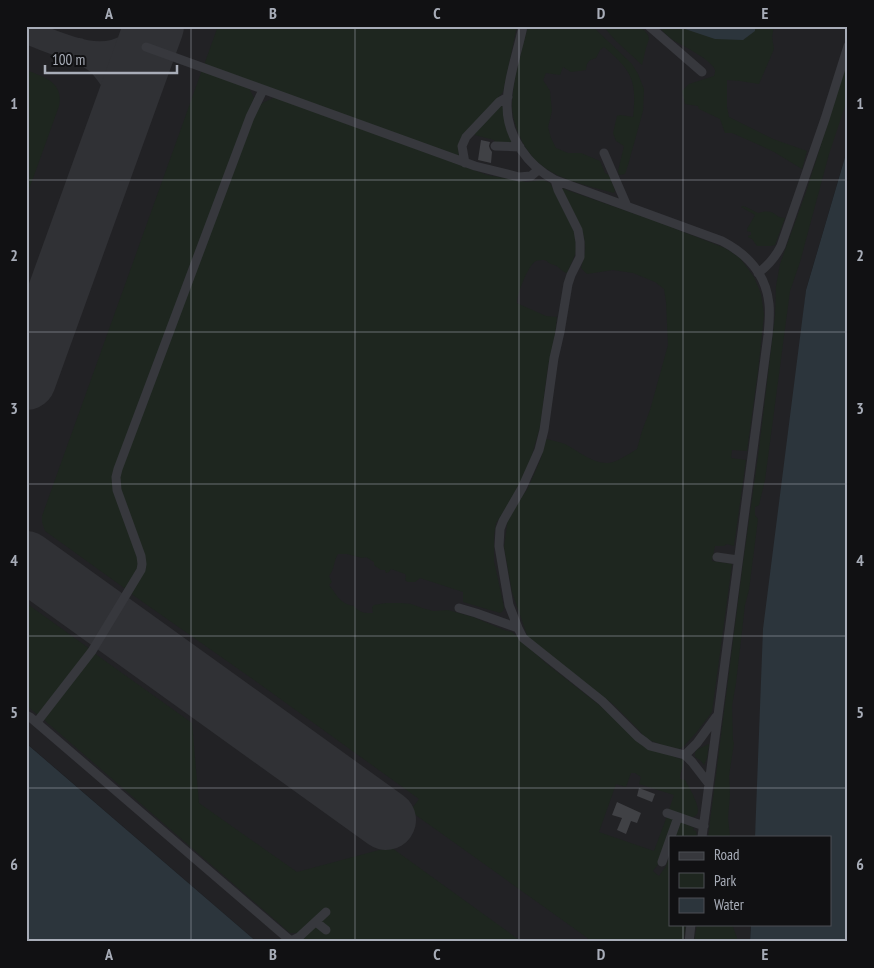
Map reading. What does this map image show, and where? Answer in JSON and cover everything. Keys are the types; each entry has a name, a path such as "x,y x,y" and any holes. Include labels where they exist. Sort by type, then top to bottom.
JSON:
{"lane":[{"path":"523,26 507,107 512,130 520,147 538,170 555,180 722,241 741,252 748,259 758,273 768,293 770,315 702,836"},
{"path":"649,26 702,72"},
{"path":"758,273 774,259 781,246 848,46"},
{"path":"146,47 492,172 519,178 531,176 538,170"},
{"path":"37,722 92,651 141,570 142,564 139,551 118,490 116,477 118,469 250,117 263,90"},
{"path":"465,163 462,146 466,137 499,102 508,97"},
{"path":"495,146 520,147"},
{"path":"604,153 627,206"},
{"path":"555,180 578,230 581,248 580,257 568,284 539,450 522,488 500,529 499,546 509,605 523,638 602,701 638,737 650,746 684,755 709,784"},
{"path":"717,557 738,560"},
{"path":"459,608 518,628"},
{"path":"684,755 696,743 718,714"},
{"path":"26,715 37,722 292,941 326,912"},
{"path":"667,813 704,826"},
{"path":"671,836 678,817"},
{"path":"662,862 669,842"},
{"path":"316,922 326,930"},
{"path":"689,942 691,926"}],"shaded area":[{"path":"26,26 848,26 848,147 806,290 755,836 669,836 669,926 751,926 750,942 257,942 26,743"}],"green space":[{"path":"218,26 517,26 503,92 458,146 459,157 204,65"},
{"path":"528,26 592,26 632,64 638,74 644,89 643,111 625,174 619,175 618,171 624,146 616,141 613,133 617,116 633,117 634,104 633,85 627,70 604,47 596,58 589,61 586,70 571,72 563,67 560,75 546,73 543,80 550,91 552,111 548,127 556,148 568,153 581,153 600,161 605,173 609,175 615,190 614,193 557,175 534,159 525,147 513,116 512,96 515,76"},
{"path":"603,26 639,26 645,31 649,39 642,65 615,40"},
{"path":"658,26 774,26 772,37 774,49 759,84 727,80 727,107 729,117 773,139 807,151 802,169 757,144 732,133 725,133 720,119 699,109 698,106 685,104 682,91 689,84 714,76 715,70 706,60 673,40"},
{"path":"848,59 848,97 829,154 800,262 790,291 765,480 759,505 755,507 755,515 758,519 732,706 734,743 729,776 728,818 730,836 708,836 759,449 775,316 776,286 780,264 806,192"},
{"path":"26,70 46,78 56,86 60,98 59,106 26,198"},
{"path":"202,70 249,88 254,98 115,469 139,566 127,590 45,531 42,516"},
{"path":"276,97 487,175 527,182 543,180 550,183 575,232 575,255 567,273 544,260 536,261 526,274 517,299 517,303 521,305 546,316 557,317 540,427 530,462 521,486 496,523 494,561 504,607 503,611 500,613 463,602 463,592 420,578 415,582 408,582 405,580 405,574 391,569 386,573 385,570 381,570 366,557 362,558 347,554 338,554 329,576 332,582 329,585 342,601 362,612 373,613 372,607 374,605 386,603 411,604 433,611 448,610 473,617 512,632 547,664 649,747 683,760 680,779 685,780 694,796 698,809 694,817 680,815 669,810 674,795 639,784 641,777 631,773 626,787 616,784 599,832 654,851 667,816 674,819 660,862 653,871 659,876 669,858 669,926 686,926 683,942 593,942 410,811 419,799 130,593 143,572 119,488 121,467 258,107"},
{"path":"502,104 506,127 512,143 495,143 494,140 475,135 473,133"},
{"path":"561,188 725,248 740,258 754,277 761,294 764,315 747,451 732,450 731,458 746,460 734,546 727,544 715,546 712,561 732,564 712,712 696,733 680,749 646,739 614,705 528,638 512,592 504,547 508,518 528,488 541,458 546,439 565,444 602,463 615,461 637,449 668,345 664,289 655,282 633,273 613,270 587,274 581,268 585,250 584,238"},
{"path":"742,206 758,213 772,212 778,217 785,218 775,245 757,246 748,237 751,235 751,232 747,231 747,229 755,215"},
{"path":"26,603 90,649 39,716 26,705"},
{"path":"94,653 192,723 199,803 297,872 392,848 522,942 303,942 303,938 320,922 297,933 290,933 43,719"},
{"path":"709,744 704,765 695,757 695,752"},
{"path":"679,822 682,822 694,828 693,830 696,831 697,836 673,836"},
{"path":"697,926 733,926 737,938 737,942 694,942"}],"water":[{"path":"682,26 755,26 755,31 743,40 715,39 685,29"},
{"path":"848,147 848,942 750,942 751,926 832,926 832,836 755,836 763,629 806,290"},
{"path":"27,744 257,942 26,942"}],"building":[{"path":"481,140 490,142 489,146 492,152 491,163 478,160"},
{"path":"639,788 655,794 652,802 637,796"},
{"path":"617,802 641,813 637,823 631,821 626,834 617,830 622,818 612,815"}],"taxiway":[{"path":"26,32 75,49 91,53 106,53 121,49 135,41 148,26"},
{"path":"79,50 99,63 107,73 112,80 118,102 115,126 92,194"},
{"path":"26,322 41,313 54,294 89,203"},
{"path":"26,373 37,352"},
{"path":"26,558 84,602"}],"runway":[{"path":"26,380 154,26"},
{"path":"26,561 386,820"}]}
